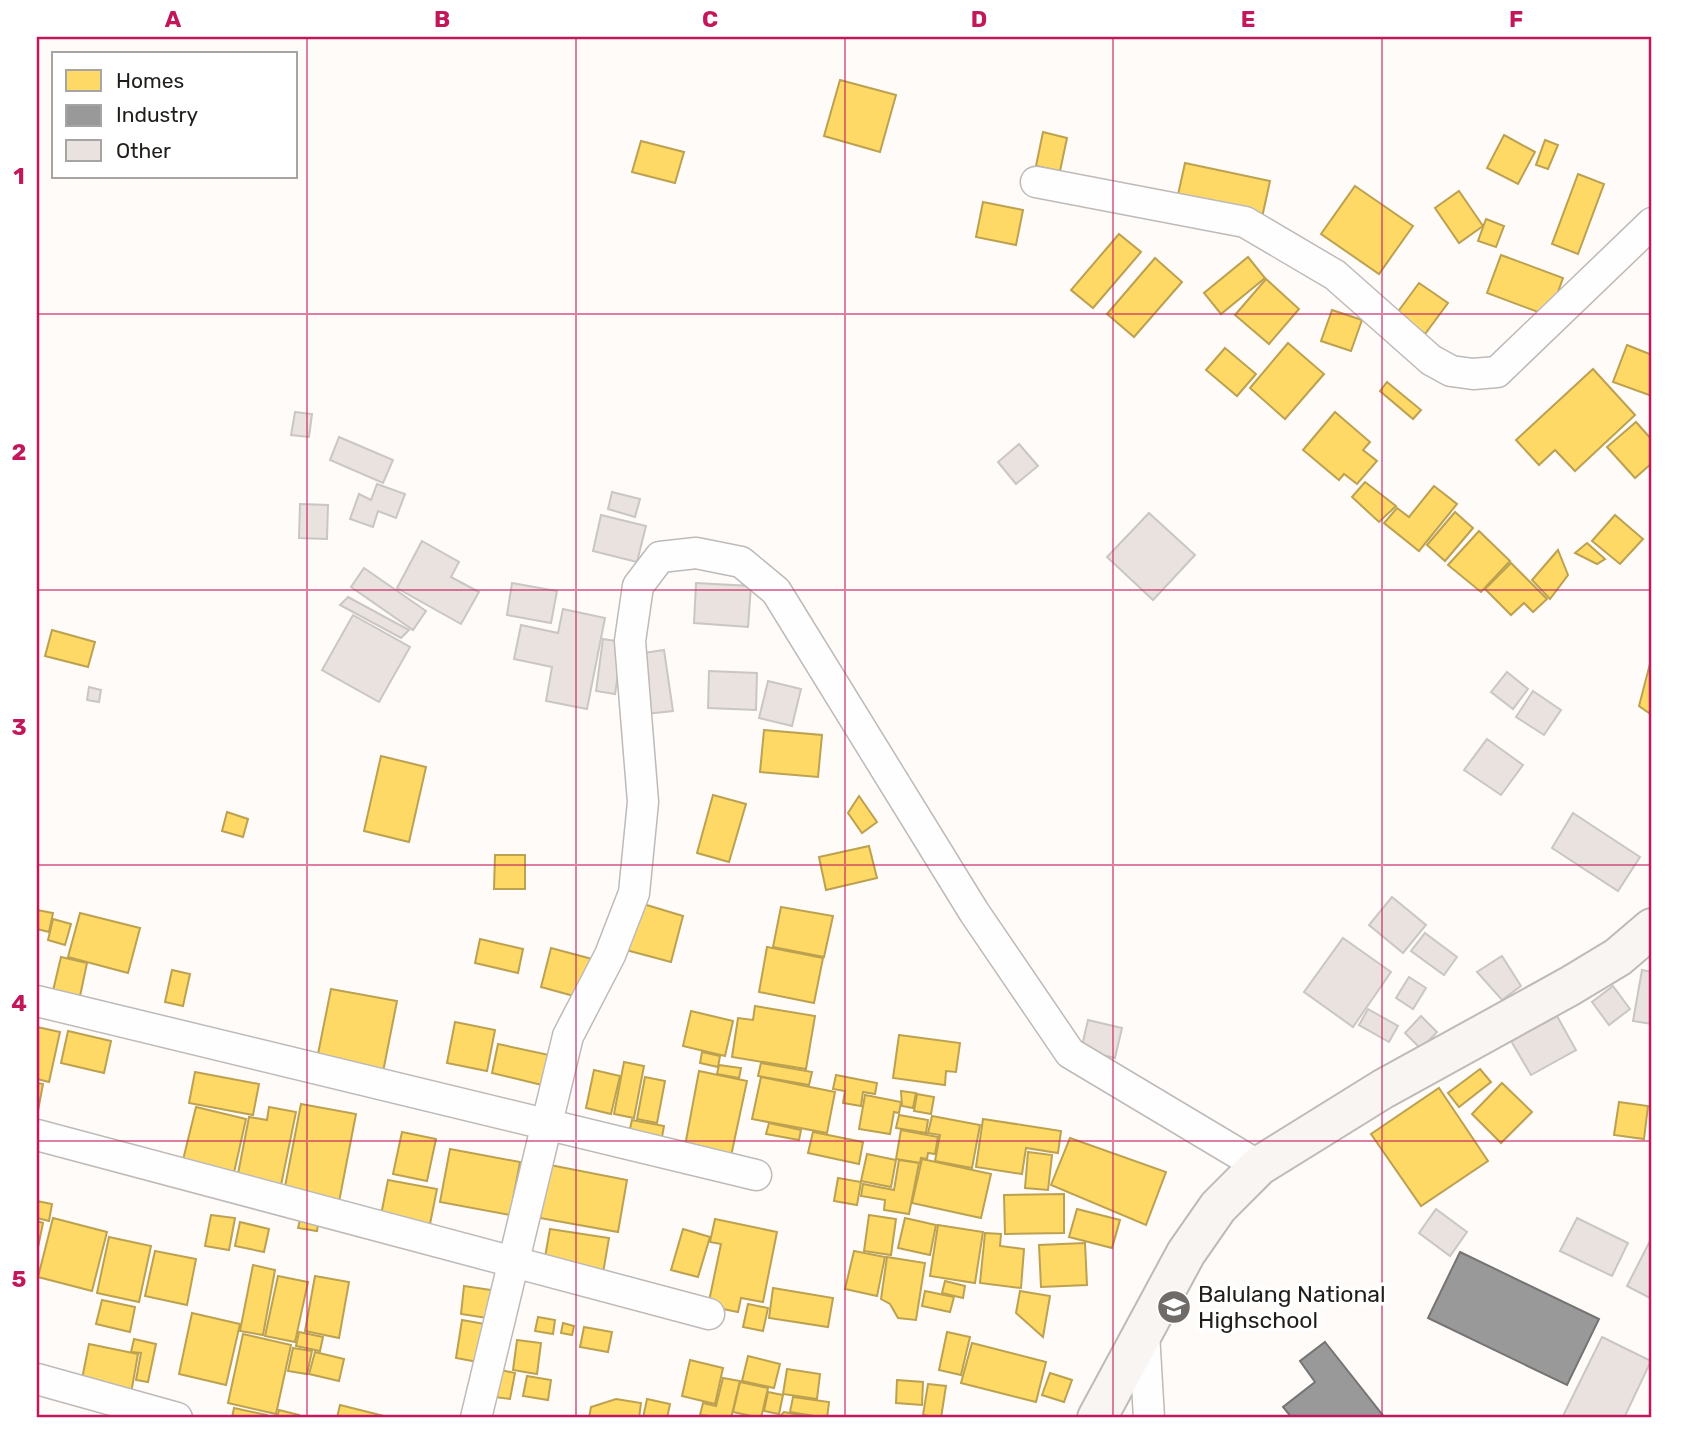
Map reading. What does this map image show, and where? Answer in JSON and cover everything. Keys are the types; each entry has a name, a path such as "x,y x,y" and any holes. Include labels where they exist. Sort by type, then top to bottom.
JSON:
{"street":[{"path":"1036,183 1245,222 1335,275 1431,360 1451,371 1473,374 1497,372 1652,223"},
{"path":"476,1418 568,1036 610,955 634,894 643,802 630,641 638,586 660,558 696,553 741,562 776,591 974,912 1070,1052 1259,1166"},
{"path":"1097,1418 1186,1253 1218,1207 1259,1166 1383,1089 1570,986 1651,933"},
{"path":"37,1001 756,1175"},
{"path":"37,1135 709,1314"},
{"path":"1144,1333 1149,1418"},
{"path":"37,1379 177,1418"}],"building: Homes":[{"path":"840,80 896,95 880,152 824,136"},
{"path":"1043,132 1067,138 1060,171 1036,166"},
{"path":"1504,135 1535,152 1518,184 1487,168"},
{"path":"1545,140 1558,145 1548,169 1536,165"},
{"path":"641,141 684,152 675,183 632,172"},
{"path":"1185,163 1270,181 1261,222 1176,204"},
{"path":"1578,174 1604,184 1578,254 1552,244"},
{"path":"1355,186 1413,226 1379,274 1321,234"},
{"path":"1459,191 1483,226 1459,243 1435,208"},
{"path":"983,202 1023,210 1016,245 976,237"},
{"path":"1486,219 1504,226 1496,247 1478,241"},
{"path":"1119,234 1141,252 1093,308 1071,290"},
{"path":"1501,255 1563,278 1549,316 1487,293"},
{"path":"1248,257 1265,278 1221,314 1204,293"},
{"path":"1155,258 1182,282 1134,337 1107,314"},
{"path":"1266,279 1299,309 1269,344 1235,315"},
{"path":"1419,283 1448,303 1425,334 1397,313"},
{"path":"1332,310 1362,320 1351,351 1321,341"},
{"path":"1288,343 1324,374 1285,419 1250,388"},
{"path":"1627,345 1652,355 1652,396 1613,382"},
{"path":"1225,348 1256,374 1237,396 1206,370"},
{"path":"1593,369 1635,415 1575,471 1555,450 1539,465 1516,440"},
{"path":"1387,382 1421,410 1413,419 1380,391"},
{"path":"1335,412 1370,442 1363,450 1377,461 1357,484 1344,474 1339,480 1303,450"},
{"path":"1636,422 1652,440 1652,463 1635,478 1607,447"},
{"path":"1365,482 1396,506 1379,522 1352,497"},
{"path":"1434,486 1457,504 1419,551 1384,523 1397,508 1409,517"},
{"path":"1455,512 1473,528 1445,561 1427,545"},
{"path":"1615,515 1643,539 1620,564 1592,541"},
{"path":"1479,531 1510,561 1481,592 1448,565"},
{"path":"1587,543 1605,559 1597,564 1575,553"},
{"path":"1558,550 1568,575 1550,599 1532,580"},
{"path":"1511,563 1547,599 1533,612 1524,603 1511,615 1485,589"},
{"path":"52,630 95,642 88,667 45,656"},
{"path":"1652,656 1652,715 1639,706"},
{"path":"764,730 822,735 818,777 760,772"},
{"path":"381,756 426,767 409,842 364,831"},
{"path":"713,795 746,804 729,862 697,853"},
{"path":"859,796 877,822 862,833 848,813"},
{"path":"227,812 248,819 243,837 222,831"},
{"path":"869,846 877,878 826,890 819,857"},
{"path":"495,855 525,855 525,889 494,889"},
{"path":"640,903 683,916 671,962 626,950"},
{"path":"781,907 833,916 824,957 773,947"},
{"path":"37,910 53,913 49,932 37,929"},
{"path":"80,913 140,928 128,973 68,957"},
{"path":"53,919 71,924 65,945 48,940"},
{"path":"480,939 523,949 518,973 475,963"},
{"path":"767,947 823,958 814,1003 759,992"},
{"path":"551,948 592,959 581,998 541,987"},
{"path":"61,957 87,963 79,1001 52,995"},
{"path":"172,970 190,974 183,1006 165,1002"},
{"path":"331,989 397,1001 383,1072 317,1059"},
{"path":"755,1006 815,1016 806,1069 732,1057 738,1018 753,1020"},
{"path":"691,1011 733,1021 725,1056 683,1046"},
{"path":"455,1022 495,1030 487,1071 447,1063"},
{"path":"37,1027 60,1032 49,1082 37,1079"},
{"path":"68,1031 111,1041 104,1073 61,1063"},
{"path":"899,1035 960,1043 956,1072 946,1071 945,1085 893,1078"},
{"path":"498,1044 549,1055 542,1085 492,1073"},
{"path":"702,1052 720,1056 718,1067 700,1063"},
{"path":"624,1062 644,1066 634,1118 614,1114"},
{"path":"761,1063 812,1072 809,1085 758,1076"},
{"path":"719,1065 741,1068 739,1078 717,1074"},
{"path":"1480,1069 1491,1082 1459,1107 1448,1093"},
{"path":"594,1070 620,1076 611,1114 586,1108"},
{"path":"699,1071 747,1081 731,1156 685,1146"},
{"path":"195,1072 259,1084 253,1115 189,1103"},
{"path":"836,1075 877,1083 875,1094 863,1092 861,1106 843,1103 845,1091 833,1089"},
{"path":"645,1077 665,1081 657,1123 637,1119"},
{"path":"761,1077 835,1092 827,1133 752,1119"},
{"path":"37,1083 43,1084 37,1116"},
{"path":"1502,1083 1532,1112 1501,1143 1472,1114"},
{"path":"1439,1088 1488,1161 1421,1206 1371,1134"},
{"path":"901,1091 916,1093 913,1108 902,1106"},
{"path":"917,1094 934,1097 931,1114 914,1111"},
{"path":"865,1095 901,1102 899,1113 894,1112 890,1134 859,1129"},
{"path":"1619,1102 1648,1106 1644,1139 1614,1135"},
{"path":"301,1104 356,1114 338,1207 283,1197"},
{"path":"196,1107 246,1119 233,1177 182,1164"},
{"path":"269,1107 296,1112 279,1195 238,1174 249,1117 267,1120"},
{"path":"899,1115 928,1120 926,1133 896,1128"},
{"path":"932,1116 980,1125 972,1168 935,1161 940,1135 928,1133"},
{"path":"983,1119 1061,1131 1058,1153 1026,1148 1022,1174 976,1167"},
{"path":"632,1120 664,1126 660,1148 627,1142"},
{"path":"769,1123 801,1130 799,1140 766,1134"},
{"path":"901,1130 938,1137 935,1154 928,1153 927,1159 921,1158 920,1163 896,1159"},
{"path":"402,1132 436,1139 427,1181 393,1174"},
{"path":"813,1132 863,1142 859,1164 808,1153"},
{"path":"1070,1138 1166,1172 1146,1225 1051,1185"},
{"path":"450,1149 520,1162 510,1215 440,1202"},
{"path":"1028,1152 1052,1155 1048,1190 1025,1188"},
{"path":"867,1154 896,1160 891,1187 861,1181"},
{"path":"922,1159 991,1174 981,1218 912,1203"},
{"path":"899,1160 919,1163 909,1214 884,1210 885,1200 861,1196 863,1184 894,1190"},
{"path":"550,1165 627,1180 618,1232 540,1218"},
{"path":"838,1178 861,1182 857,1205 834,1201"},
{"path":"388,1180 437,1189 429,1229 380,1220"},
{"path":"1064,1194 1064,1233 1005,1234 1004,1195"},
{"path":"37,1201 52,1204 49,1221 37,1218"},
{"path":"1077,1209 1120,1220 1112,1248 1069,1237"},
{"path":"211,1215 235,1218 229,1250 205,1246"},
{"path":"869,1215 896,1219 891,1255 864,1251"},
{"path":"301,1216 319,1218 317,1231 298,1228"},
{"path":"53,1218 107,1232 92,1291 38,1277"},
{"path":"905,1218 936,1225 930,1255 898,1248"},
{"path":"715,1219 777,1232 763,1302 741,1298 738,1312 708,1306 721,1244 710,1242"},
{"path":"37,1221 43,1223 37,1252"},
{"path":"240,1222 269,1229 264,1252 235,1246"},
{"path":"938,1225 983,1232 975,1283 930,1276"},
{"path":"550,1229 609,1238 603,1273 544,1263"},
{"path":"683,1229 710,1237 698,1277 671,1270"},
{"path":"985,1233 1001,1234 1000,1246 1024,1249 1021,1288 980,1283"},
{"path":"109,1237 151,1246 139,1302 97,1293"},
{"path":"1085,1243 1087,1285 1041,1287 1039,1245"},
{"path":"155,1251 196,1259 187,1305 145,1296"},
{"path":"854,1251 885,1257 877,1296 845,1289"},
{"path":"887,1257 925,1263 916,1320 898,1318 890,1304 881,1299"},
{"path":"253,1265 275,1270 263,1335 240,1331"},
{"path":"278,1276 308,1282 295,1342 265,1336"},
{"path":"315,1276 349,1282 339,1338 305,1331"},
{"path":"945,1281 965,1286 963,1298 942,1293"},
{"path":"464,1286 498,1291 494,1319 461,1314"},
{"path":"773,1288 833,1298 828,1327 769,1318"},
{"path":"925,1291 954,1297 950,1312 922,1306"},
{"path":"1020,1291 1050,1296 1043,1337 1016,1313"},
{"path":"102,1300 135,1307 130,1332 96,1324"},
{"path":"748,1304 768,1308 763,1331 743,1327"},
{"path":"192,1313 240,1324 226,1385 179,1374"},
{"path":"538,1317 555,1320 553,1334 535,1331"},
{"path":"462,1320 485,1324 478,1362 456,1358"},
{"path":"563,1323 574,1326 572,1335 561,1333"},
{"path":"584,1327 612,1332 608,1352 580,1347"},
{"path":"299,1332 323,1337 320,1351 296,1346"},
{"path":"947,1332 970,1337 961,1375 939,1370"},
{"path":"243,1334 291,1345 276,1414 228,1403"},
{"path":"134,1339 156,1344 148,1382 136,1380 141,1353 131,1352"},
{"path":"517,1340 541,1343 537,1374 513,1370"},
{"path":"972,1343 1046,1362 1036,1402 961,1383"},
{"path":"89,1344 138,1354 130,1399 80,1389"},
{"path":"293,1348 312,1351 307,1374 288,1371"},
{"path":"315,1352 344,1359 339,1381 309,1374"},
{"path":"748,1356 780,1364 774,1388 742,1381"},
{"path":"690,1360 723,1368 715,1404 682,1396"},
{"path":"787,1369 820,1374 817,1399 783,1394"},
{"path":"501,1370 515,1373 510,1399 495,1397"},
{"path":"1050,1373 1072,1380 1064,1402 1042,1395"},
{"path":"527,1376 551,1380 548,1400 523,1396"},
{"path":"723,1378 740,1381 731,1418 700,1415 703,1403 716,1406"},
{"path":"897,1380 923,1382 922,1405 896,1403"},
{"path":"740,1382 768,1388 761,1418 733,1412"},
{"path":"928,1384 946,1386 941,1418 923,1415"},
{"path":"768,1392 783,1395 779,1414 764,1411"},
{"path":"793,1397 829,1402 827,1418 790,1412"},
{"path":"616,1399 641,1403 639,1418 589,1418 591,1407"},
{"path":"647,1399 670,1404 667,1418 643,1418"},
{"path":"340,1405 392,1418 337,1418"},
{"path":"234,1408 267,1415 266,1418 232,1418"},
{"path":"279,1410 299,1415 298,1418 277,1418"},
{"path":"784,1412 815,1418 778,1418"}],"building: Industry":[{"path":"1460,1252 1599,1319 1567,1385 1428,1318"},
{"path":"1325,1342 1385,1418 1292,1418 1283,1407 1315,1382 1300,1361"}],"building: Other":[{"path":"295,412 312,414 309,437 291,435"},
{"path":"339,437 393,460 383,483 330,460"},
{"path":"1019,444 1038,466 1016,484 998,462"},
{"path":"377,484 405,494 396,518 378,511 373,527 350,519 359,494 371,500"},
{"path":"612,492 640,499 635,517 608,509"},
{"path":"300,504 328,505 327,539 299,538"},
{"path":"1149,513 1195,555 1153,600 1107,557"},
{"path":"601,515 646,526 637,562 593,551"},
{"path":"422,541 459,562 451,577 479,592 461,624 397,588"},
{"path":"364,568 426,611 413,630 351,587"},
{"path":"512,583 557,591 551,623 507,615"},
{"path":"696,583 751,586 748,627 694,623"},
{"path":"348,597 409,630 401,638 340,605"},
{"path":"563,609 605,618 587,709 546,701 552,667 514,659 521,625 558,633"},
{"path":"353,615 410,647 379,702 322,670"},
{"path":"603,639 623,642 615,694 596,691"},
{"path":"664,650 673,711 646,714 637,654"},
{"path":"709,671 757,673 756,710 708,708"},
{"path":"1507,672 1528,689 1513,709 1491,692"},
{"path":"768,681 801,689 792,726 759,718"},
{"path":"89,687 101,690 99,702 87,700"},
{"path":"1533,691 1561,710 1544,735 1516,717"},
{"path":"1487,739 1523,765 1501,795 1464,770"},
{"path":"1573,813 1640,857 1618,891 1552,848"},
{"path":"1392,897 1426,925 1403,953 1369,925"},
{"path":"1425,933 1457,957 1444,975 1411,951"},
{"path":"1343,938 1391,972 1353,1027 1304,992"},
{"path":"1502,956 1521,986 1502,1000 1477,972"},
{"path":"1642,970 1652,972 1652,1024 1633,1021"},
{"path":"1409,977 1426,988 1413,1009 1396,998"},
{"path":"1613,986 1630,1009 1609,1025 1592,1002"},
{"path":"1368,1009 1398,1026 1389,1042 1359,1025"},
{"path":"1421,1016 1437,1032 1421,1049 1405,1033"},
{"path":"1557,1016 1576,1050 1531,1075 1511,1041"},
{"path":"1088,1020 1122,1028 1115,1058 1081,1050"},
{"path":"1436,1209 1467,1232 1450,1256 1419,1233"},
{"path":"1577,1218 1628,1243 1612,1276 1560,1251"},
{"path":"1652,1237 1652,1299 1627,1286"},
{"path":"1602,1337 1651,1361 1624,1418 1562,1418"}],"place":[{"name":"Balulang National Highschool","path":"1174,1307"}]}
